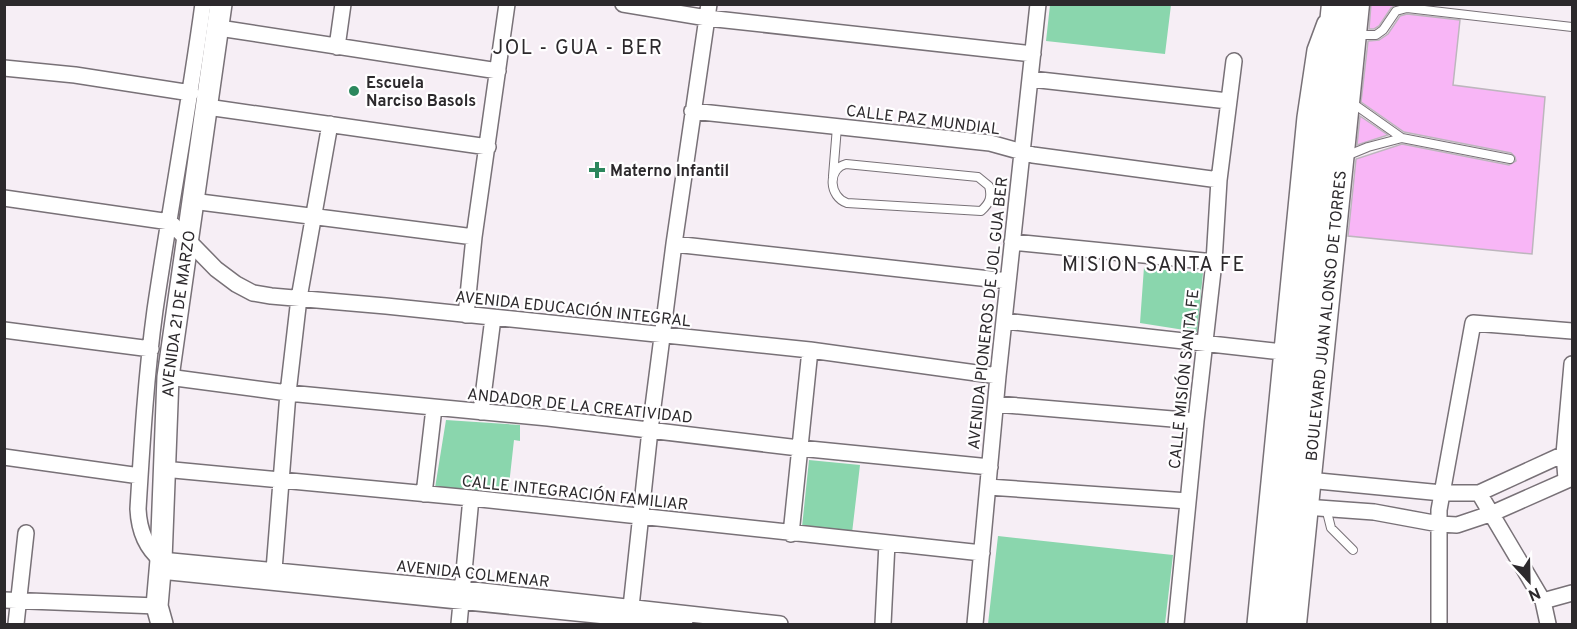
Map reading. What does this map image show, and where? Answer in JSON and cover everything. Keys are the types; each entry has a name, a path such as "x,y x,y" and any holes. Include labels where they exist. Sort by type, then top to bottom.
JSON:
{"main road":[{"name":"BOULEVARD JUAN ALONSO DE TORRES","path":"1272,624 1334,4"},
{"name":"BOULEVARD JUAN ALONSO DE TORRES","path":"1294,624 1315,508 1308,480 1357,4"}],"street":[{"path":"161,566 146,542 138,522 140,476 155,313 170,222 199,100 203,4"},
{"name":"AVENIDA 21 DE MARZO","path":"160,615 163,469 168,378 192,201 199,100 219,28 221,4"},
{"path":"337,47 343,4"},
{"path":"466,315 474,237 507,4"},
{"path":"623,4 708,11 1033,54"},
{"name":"AVENIDA PIONEROS DE JOL GUA BER","path":"975,624 998,376 1038,4"},
{"path":"1255,624 1299,173 1311,76 1319,40 1334,4"},
{"path":"631,607 650,430 674,244 708,11"},
{"path":"219,28 498,71"},
{"name":"CALLE MISIÓN SANTA FE","path":"1176,624 1214,262 1219,180 1233,61"},
{"path":"4,69 75,75 330,124 488,147"},
{"path":"1031,78 1228,101"},
{"name":"CALLE PAZ MUNDIAL","path":"692,111 990,144 1021,153 1219,180"},
{"path":"274,570 288,393 299,298 330,124"},
{"path":"4,198 170,222"},
{"path":"192,201 474,237"},
{"name":"AVENIDA EDUCACIÓN INTEGRAL","path":"170,222 216,269 236,284 253,292 810,350 998,376"},
{"path":"1012,242 1214,262"},
{"path":"674,244 1008,281"},
{"path":"481,412 493,318"},
{"path":"1005,321 1282,352"},
{"path":"1439,624 1439,524 1442,493 1473,323 1572,331"},
{"path":"4,330 151,349"},
{"path":"791,534 810,350"},
{"path":"1315,508 1374,512 1457,525 1493,513 1569,479 1572,364"},
{"name":"ANDADOR DE LA CREATIVIDAD","path":"168,378 288,393 990,467"},
{"path":"996,404 1196,421"},
{"path":"424,494 434,408"},
{"path":"1308,480 1442,493 1479,493 1568,453"},
{"path":"4,457 140,476"},
{"name":"CALLE INTEGRACIÓN FAMILIAR","path":"163,469 471,498 982,553"},
{"path":"988,487 1188,501"},
{"path":"1479,493 1493,513 1543,601 1548,624"},
{"path":"459,624 471,498"},
{"path":"16,624 12,600 26,533"},
{"path":"883,624 887,543"},
{"name":"AVENIDA COLMENAR","path":"161,566 274,570 686,624"},
{"name":"AVENIDA COLMENAR","path":"161,566 463,595 631,607 718,621 780,624"},
{"path":"1543,601 1572,593"},
{"path":"12,600 160,615"}],"lane":[{"path":"1354,35 1376,35 1383,30 1396,12 1407,8 1572,27"},
{"path":"1347,99 1373,120 1402,138 1510,159"},
{"path":"832,178 839,167 846,164 978,177 989,186 991,195 988,204 981,211 841,201 835,194 832,178 837,127"},
{"path":"1341,159 1368,147 1402,138"},
{"path":"1315,508 1353,550"}],"green space":[{"path":"1050,5 1171,5 1165,54 1046,41"},
{"path":"1144,267 1203,273 1197,332 1140,323"},
{"path":"446,420 520,425 520,441 514,440 508,494 435,488"},
{"path":"809,460 860,465 852,533 802,527"},
{"path":"998,536 1173,555 1165,624 988,624"}],"building":[{"path":"1371,4 1397,4 1391,8 1379,26 1369,29"},
{"path":"1407,14 1460,20 1453,85 1545,97 1532,254 1348,236 1356,159 1402,144 1509,165 1516,161 1511,153 1404,132 1361,102 1368,41 1379,40 1388,34 1400,16"},
{"path":"1360,116 1388,135 1357,145"}],"place":[{"name":"Escuela Narciso Basols","path":"354,91"},
{"name":"Materno Infantil","path":"597,170"}],"district":[{"name":"JOL - GUA - BER","path":"578,47"},
{"name":"MISION SANTA FE","path":"1154,264"}]}
